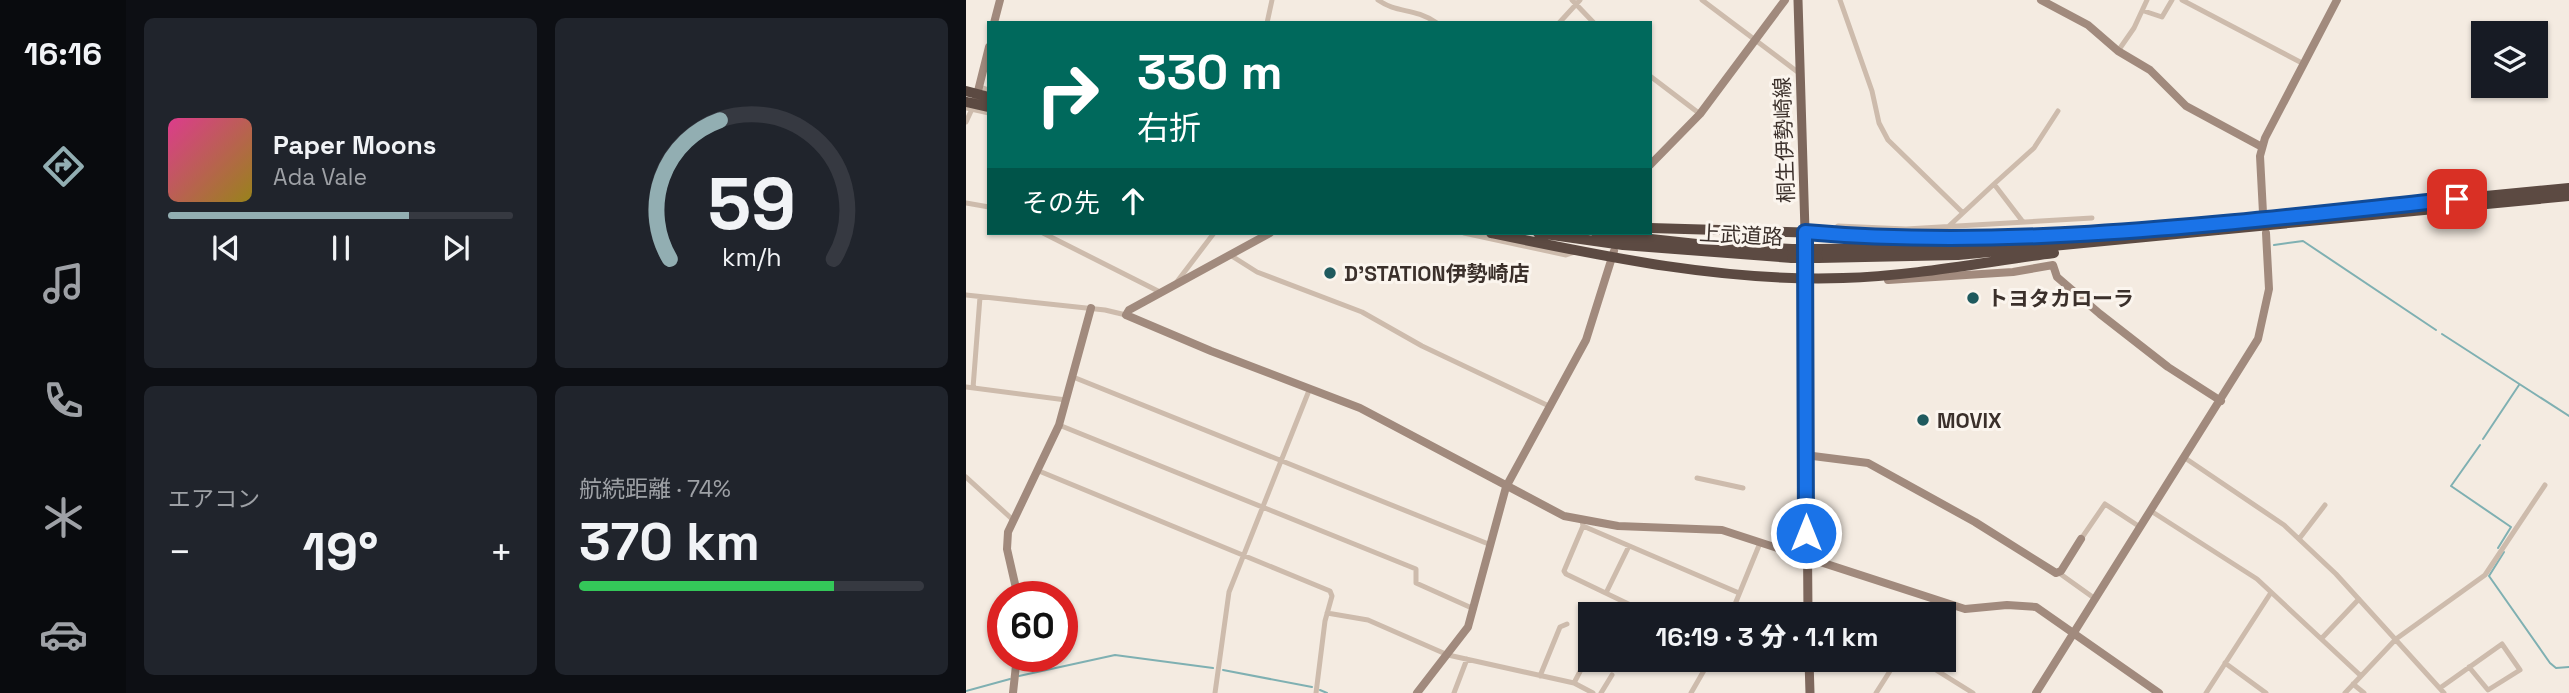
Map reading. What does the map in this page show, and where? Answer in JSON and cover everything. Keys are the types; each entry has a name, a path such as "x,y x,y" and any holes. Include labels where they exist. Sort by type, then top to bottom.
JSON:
{"highway":[{"path":"966,91 977,99"},
{"name":"上武道路","path":"1553,235 1651,248 1818,254 1958,255 2569,188"},
{"name":"上武道路","path":"2132,235 2569,196"},
{"path":"1652,228 1957,237 2132,235"},
{"path":"1501,235 1578,251 1698,270 1844,278 2036,256 2132,235"},
{"name":"上武道路","path":"1614,235 1792,253"}],"main road":[{"name":"桐生伊勢崎線","path":"1798,0 1806,278 1808,602"},
{"path":"1809,672 1810,693"}],"street":[{"path":"995,21 1000,0"},
{"path":"1267,21 1272,0"},
{"path":"1378,0 1390,8 1420,12 1434,21"},
{"path":"1702,0 1752,41 1799,74"},
{"path":"1652,163 1700,114 1785,0"},
{"path":"1840,0 1872,91 1879,123 1888,139 1962,212"},
{"path":"2041,0 2088,25 2118,51 2154,74 2186,106 2262,147"},
{"path":"2118,51 2144,11 2147,0"},
{"path":"2144,11 2162,17 2172,0"},
{"path":"2182,0 2302,63"},
{"path":"2263,213 2262,147 2302,63 2337,0"},
{"path":"1561,21 1576,1 1592,21"},
{"path":"966,122 977,99 987,56"},
{"path":"1652,78 1700,114"},
{"path":"1949,226 2035,149 2058,111"},
{"path":"1994,184 2023,222"},
{"path":"966,203 987,207"},
{"path":"1830,234 1838,226 1906,229 2092,218"},
{"path":"2036,693 2251,353 2263,324 2270,276 2266,233"},
{"path":"1046,235 1160,292"},
{"path":"1175,284 1212,235"},
{"path":"1126,315 1129,310 1160,292 1266,235"},
{"path":"1473,235 1566,256 1578,251"},
{"path":"1230,255 1257,272 1362,312 1422,346 1551,407"},
{"path":"1417,693 1463,635 1474,609 1506,486 1586,340 1613,255"},
{"path":"1844,278 1857,282 1963,276 2053,265 2057,277 2100,314 2168,367 2221,401"},
{"path":"966,295 1091,308 1126,315 1360,408 1564,516 1739,593"},
{"path":"980,297 969,387 1066,400"},
{"path":"1014,581 1007,549 1012,519 1039,471 1059,425 1091,308"},
{"path":"1073,377 1491,545"},
{"path":"1215,693 1225,611 1243,554 1310,388"},
{"path":"1059,425 1416,569 1416,583 1474,609"},
{"path":"1805,455 1868,463 1975,522 2059,573 2094,598"},
{"path":"2185,458 2260,507 2299,539 2359,599 2442,691 2469,667 2502,644 2520,670 2488,690 2469,667"},
{"path":"1039,471 1330,591 1332,596 1327,613 1316,693"},
{"path":"966,477 1012,519"},
{"path":"1697,478 1743,488"},
{"path":"2345,693 2396,639 2485,575 2545,485"},
{"path":"2059,573 2105,504 2140,527"},
{"path":"2299,539 2325,505"},
{"path":"2151,511 2257,579 2270,594 2322,638 2361,676"},
{"path":"1583,523 1722,530 1965,609 2007,605 2036,607 2159,693"},
{"path":"1583,523 1564,571 1625,602"},
{"path":"1736,602 1760,543"},
{"path":"1606,593 1629,546"},
{"path":"2206,693 2270,594"},
{"path":"2322,638 2359,599"},
{"path":"1327,613 1368,620 1448,655 1573,683 1593,693"},
{"path":"1540,676 1560,626 1567,624"},
{"path":"1454,693 1467,659"},
{"path":"2225,663 2266,693"},
{"path":"1013,693 1015,672"},
{"path":"1573,683 1579,672"},
{"path":"1691,693 1703,672"},
{"path":"1876,693 1889,672"},
{"path":"1939,672 1973,693"},
{"path":"1601,693 1612,675"},
{"path":"2353,684 2364,693"}],"waterway":[{"path":"2274,245 2303,241 2436,330"},
{"path":"2442,334 2569,416"},
{"path":"2483,439 2519,385"},
{"path":"2480,445 2451,486 2511,527 2498,548"},
{"path":"2504,552 2489,576 2550,663 2556,668 2569,667"},
{"path":"1019,676 1115,655 1213,668"},
{"path":"1223,670 1312,687"},
{"path":"966,691 1010,679"},
{"path":"1320,690 1327,693"}],"place":[{"name":"D'STATION伊勢崎店","path":"1330,273"},
{"name":"トヨタカローラ","path":"1973,298"},
{"name":"MOVIX","path":"1923,420"}],"route":[{"path":"1806,533 1805,232 1957,237 2129,231 2457,199"}]}
